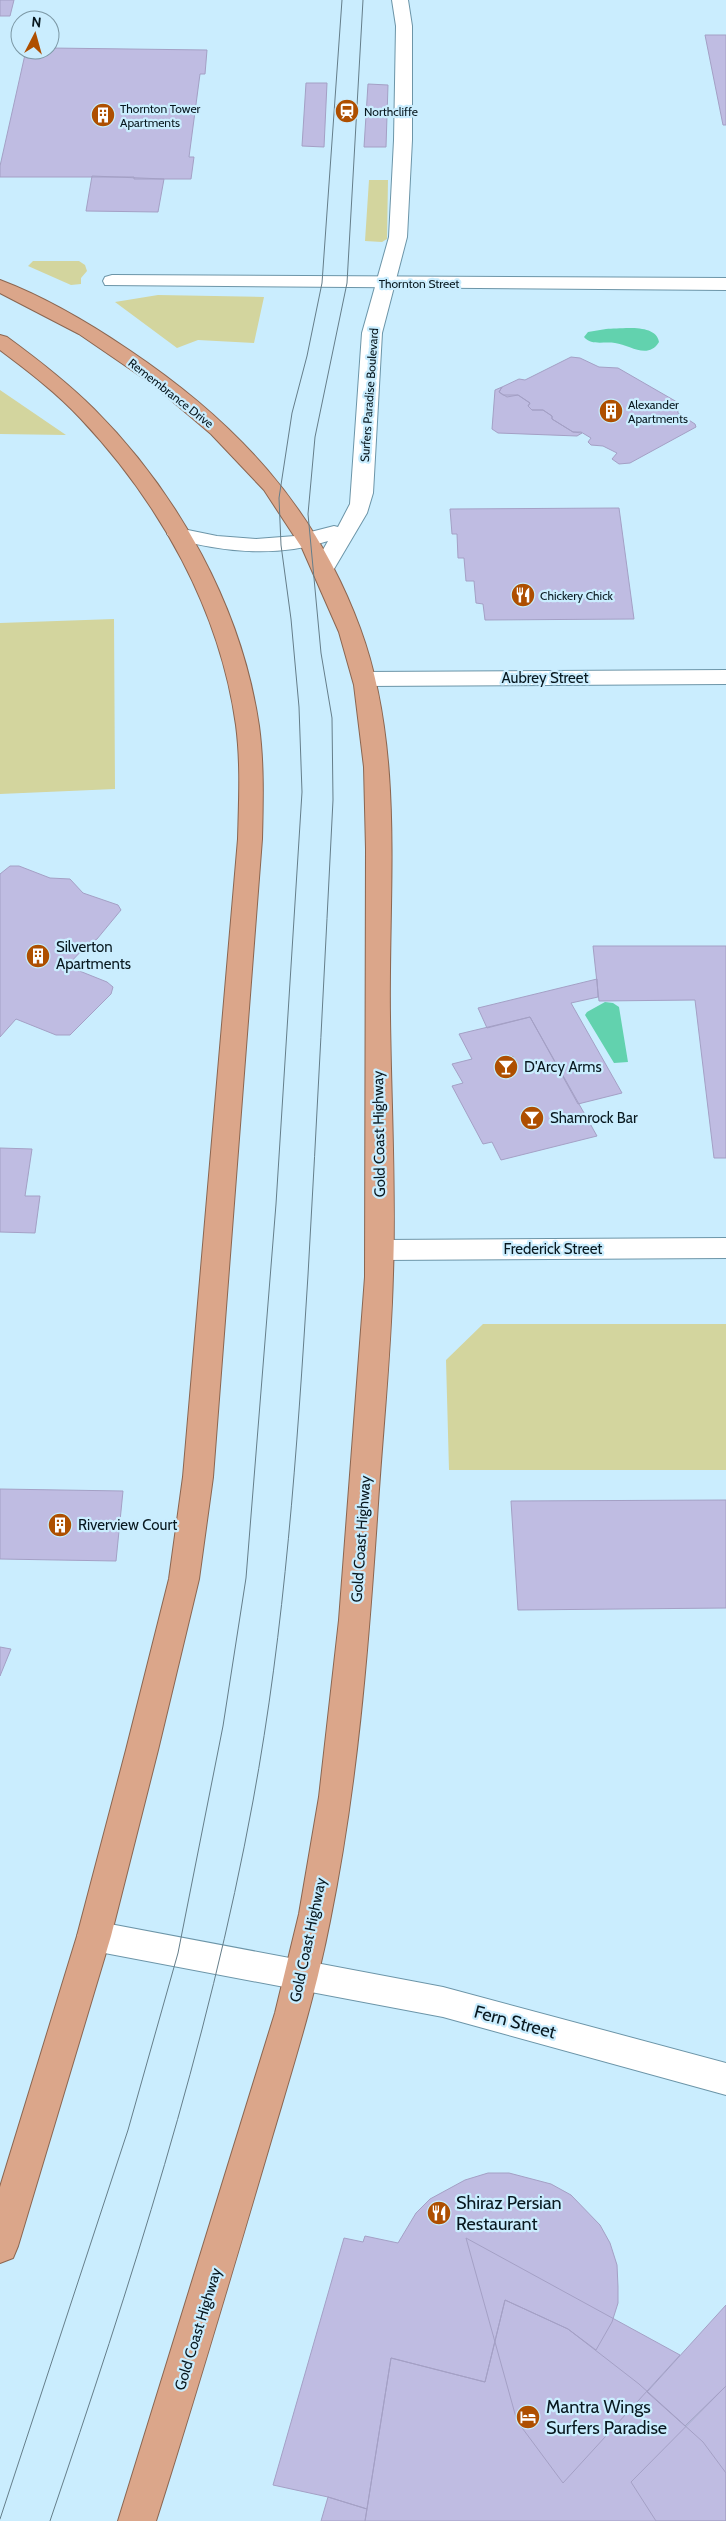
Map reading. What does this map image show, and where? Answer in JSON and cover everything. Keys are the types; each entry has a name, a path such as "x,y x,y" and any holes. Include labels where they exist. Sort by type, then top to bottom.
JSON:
{"highway":[{"name":"Remembrance Drive","path":"0,286 93,334 207,418 250,462 280,498 308,540"},
{"path":"0,341 49,378 100,426 151,490 178,534 208,589 229,645 246,711 252,770 250,839 196,1495 184,1579 94,1936 0,2246"},
{"name":"Gold Coast Highway","path":"137,2521 200,2326 302,1976 330,1833 355,1624 380,1250 377,997 380,830 371,726 364,679 346,621 308,540"}],"street":[{"name":"Surfers Paradise Boulevard","path":"323,569 332,548 361,508 372,333 396,247 402,164 404,26 400,0"},
{"name":"Thornton Street","path":"112,281 170,280 385,284 726,284"},
{"path":"178,534 211,543 270,546 308,540 334,532 353,521"},
{"name":"Aubrey Street","path":"364,679 726,677"},
{"name":"Frederick Street","path":"380,1250 726,1248"},
{"name":"Fern Street","path":"94,1936 443,2002 726,2078"}],"shaded area":[{"path":"369,180 388,180 387,239 382,242 365,241"},
{"path":"33,261 79,261 85,265 87,271 81,278 81,284 71,285 28,266"},
{"path":"158,295 264,297 254,343 198,340 177,348 115,302"},
{"path":"637,328 652,332 659,342 650,350 644,351 621,344 594,342 584,337 588,332 606,329"},
{"path":"0,390 66,435 0,434"},
{"path":"114,619 115,789 0,794 0,623"},
{"path":"605,1002 613,1003 619,1007 628,1062 614,1063 585,1015"},
{"path":"483,1324 726,1324 726,1470 449,1470 446,1360"}],"building":[{"path":"0,0 14,0 10,16 0,16"},
{"path":"705,35 726,35 726,125 723,125"},
{"name":"Thornton Tower Apartments","path":"60,48 207,50 205,74 200,74 189,157 194,157 191,179 0,177 0,166 24,60 60,60"},
{"path":"306,83 327,83 324,147 302,146"},
{"path":"368,84 388,85 386,147 364,147"},
{"path":"92,176 164,179 158,212 86,211"},
{"name":"Alexander Apartments","path":"571,357 580,358 599,367 618,368 677,402 678,413 695,424 696,427 630,463 619,464 612,459 617,453 603,446 591,445 588,442 591,438 581,432 573,432 552,419 552,416 543,410 532,410 528,406 530,403 518,395 507,397 499,392 502,387 519,379 525,380"},
{"path":"502,387 499,392 503,395 518,395 530,403 528,406 532,410 543,410 552,416 552,419 573,432 582,433 577,436 498,433 492,429 495,390"},
{"path":"619,508 634,619 485,620 483,604 476,603 474,581 466,581 464,558 458,558 457,534 452,534 450,509"},
{"name":"Silverton Apartments","path":"10,866 19,866 50,878 70,879 83,893 118,905 121,910 97,939 86,946 67,966 107,982 113,987 111,994 70,1035 56,1035 16,1019 0,1037 0,874"},
{"path":"593,946 726,946 726,1158 714,1158 695,1000 599,1001"},
{"path":"597,979 598,997 571,1003 622,1093 578,1104 530,1017 487,1028 478,1008"},
{"path":"530,1017 597,1136 501,1160 492,1142 483,1144 452,1086 463,1083 452,1064 472,1059 459,1034"},
{"path":"0,1148 32,1149 25,1196 40,1196 35,1233 0,1232"},
{"name":"Riverview Court","path":"0,1489 123,1491 116,1561 0,1559"},
{"path":"726,1500 726,1608 518,1610 511,1501"},
{"path":"0,1647 11,1649 0,1676"},
{"path":"488,2173 509,2173 551,2184 571,2195 600,2225 610,2243 617,2265 618,2303 612,2322 596,2350 568,2329 505,2300 485,2382 391,2358 367,2509 328,2497 273,2485 344,2238 363,2242 365,2236 398,2243 416,2213 430,2199 465,2180"},
{"path":"466,2238 680,2355 563,2483 517,2421"},
{"name":"Mantra Wings Surfers Paradise","path":"505,2300 568,2329 639,2384 703,2442 726,2473 726,2521 365,2521 391,2358 485,2382"},
{"path":"726,2305 726,2386 685,2426 647,2392"},
{"path":"726,2386 726,2521 656,2521 631,2482"},
{"path":"328,2497 367,2509 365,2521 321,2521"}],"tram line":[{"path":"0,2519 128,2130 178,1953 223,1726 246,1578 276,1204 302,792 299,707 291,619 281,545 279,498 292,413 307,356 322,283 342,0"},
{"path":"50,2521 138,2254 165,2164 214,1984 235,1893 253,1801 274,1670 282,1605 304,1341 333,800 332,718 321,653 308,514 315,437 347,283 363,0"}],"place":[{"name":"Northcliffe","path":"347,111"},
{"name":"Thornton Tower Apartments","path":"103,115"},
{"name":"Alexander Apartments","path":"611,411"},
{"name":"Chickery Chick","path":"523,595"},
{"name":"Silverton Apartments","path":"38,956"},
{"name":"D'Arcy Arms","path":"506,1067"},
{"name":"Shamrock Bar","path":"532,1118"},
{"name":"Riverview Court","path":"60,1525"},
{"name":"Shiraz Persian Restaurant","path":"439,2213"},
{"name":"Mantra Wings Surfers Paradise","path":"528,2417"}]}
